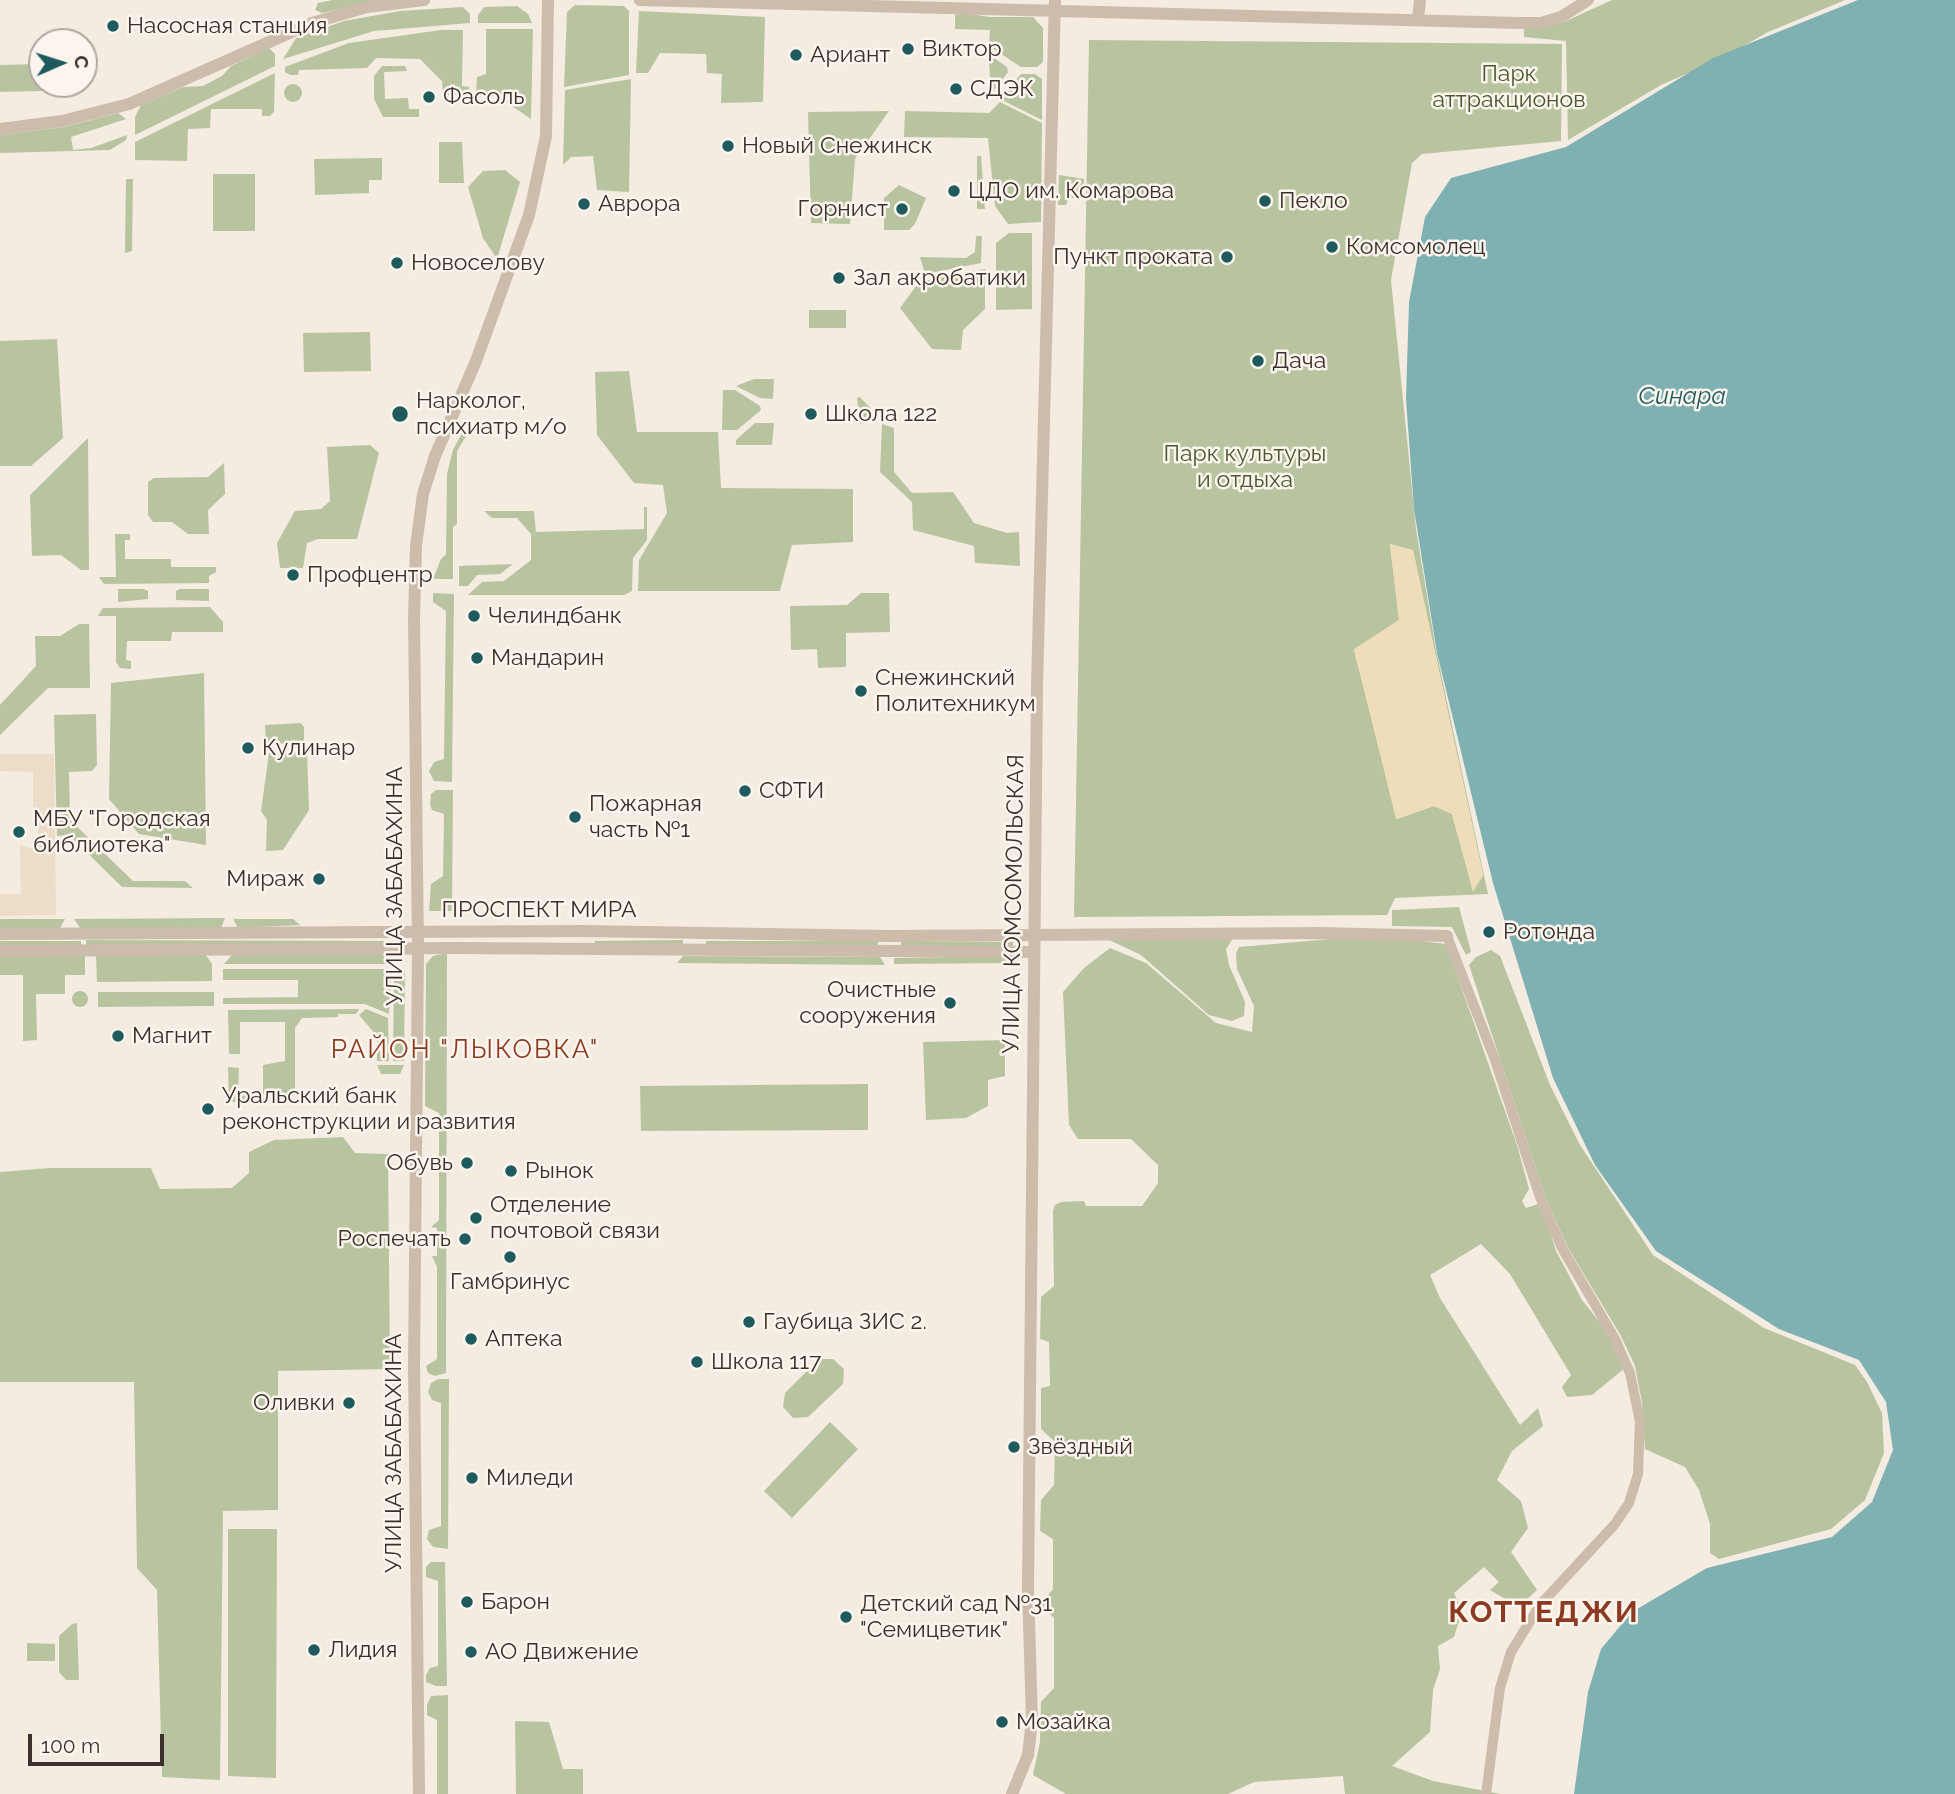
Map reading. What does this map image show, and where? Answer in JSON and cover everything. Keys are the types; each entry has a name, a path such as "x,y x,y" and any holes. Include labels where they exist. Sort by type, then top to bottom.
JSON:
{"street":[{"path":"0,129 62,121 129,104 312,23 367,8 424,0"},
{"name":"УЛИЦА ЗАБАБАХИНА","path":"419,1794 414,1365 418,949 414,618 416,546 424,494 435,456 472,371 529,215 546,136 548,0"},
{"path":"640,0 1055,6 1541,23 1561,17 1588,0"},
{"path":"1418,19 1420,0"},
{"name":"УЛИЦА КОМСОМОЛЬСКАЯ","path":"1012,1794 1028,1755 1032,1721 1028,1588 1037,673 1055,6"},
{"path":"583,931 583,949"},
{"name":"ПРОСПЕКТ МИРА","path":"0,934 583,931 890,936 1331,933 1447,936"},
{"path":"698,932 698,950"},
{"path":"890,936 890,951"},
{"path":"1447,936 1495,1060 1540,1198 1562,1248 1615,1339 1638,1400 1640,1451 1629,1503 1615,1524 1540,1605 1511,1652 1500,1688 1486,1794"},
{"name":"ПРОСПЕКТ МИРА","path":"0,951 583,949 1034,952"}],"green space":[{"path":"333,0 381,0 322,13 315,10 318,3"},
{"path":"1612,0 1845,0 1766,33 1725,57 1661,85 1568,140 1566,41 1524,37 1524,26 1564,22"},
{"path":"575,5 624,6 629,11 629,75 564,87 567,12"},
{"path":"517,6 528,14 532,23 478,23 478,15 484,7"},
{"path":"463,7 470,14 470,23 374,31 283,59 296,38 344,21 400,11"},
{"path":"639,11 765,17 763,102 721,103 722,74 707,73 706,54 660,53 648,73 636,73"},
{"path":"965,13 989,17 1033,17 1043,28 1043,62 1037,67 1021,67 989,46 990,30 955,29 955,15"},
{"path":"486,29 533,29 531,119 497,96 476,95 477,77 486,74"},
{"path":"441,30 463,30 462,86 469,87 469,95 443,95 442,81 420,59 376,58 367,68 299,70 298,75 285,72 285,67 349,43"},
{"name":"Парк культуры и отдыха","path":"1089,40 1562,44 1561,141 1422,154 1412,163 1391,280 1416,529 1436,650 1488,894 1395,898 1387,915 1074,917","holes":["1390,544 1413,551 1483,875 1473,890 1452,814 1434,806 1397,819 1354,650 1399,620"]},
{"path":"269,48 275,54 275,66 135,135 135,117 141,105 183,87 203,86 222,76 231,66"},
{"path":"994,58 1007,67 1008,72 991,94 989,61"},
{"path":"28,64 28,91 0,92 0,65"},
{"path":"382,66 405,66 407,71 384,72 385,99 408,98 409,109 419,109 419,117 383,117 374,99 374,76"},
{"path":"275,73 274,112 270,116 262,116 262,109 211,109 210,128 188,129 187,161 135,160 135,142"},
{"path":"1021,74 1035,74 1042,79 1042,120 1000,99"},
{"path":"631,79 629,192 597,190 593,156 571,157 563,165 565,90"},
{"path":"289,84 297,84 302,93 300,100 289,102 284,97 284,89"},
{"path":"1000,102 1042,123 1041,222 1008,224 995,206 988,138 904,137 905,111 989,113"},
{"path":"889,111 855,159 850,224 811,223 808,112"},
{"path":"118,113 126,119 71,137 73,150 91,148 127,135 126,140 110,150 0,153 0,135 64,127"},
{"path":"439,142 462,142 464,183 439,183"},
{"path":"977,156 981,156 985,209 977,209"},
{"path":"382,158 382,180 369,180 369,193 315,195 314,159"},
{"path":"505,170 520,182 497,259 483,238 468,187 483,171"},
{"path":"213,174 255,174 255,231 213,231"},
{"path":"1059,175 1084,179 1084,198 1069,198 1066,205 1058,205"},
{"path":"126,179 133,179 132,251 125,253"},
{"path":"899,185 926,198 915,224 909,230 884,230 884,198"},
{"path":"1009,233 1032,233 1032,309 996,310 996,243"},
{"path":"976,236 982,236 981,263 925,274 920,257 966,258 975,252"},
{"path":"985,269 985,309 963,330 961,350 932,349 900,308 919,282"},
{"path":"809,310 846,310 846,328 809,328"},
{"path":"370,332 371,371 304,372 303,333"},
{"path":"57,339 63,438 31,466 0,466 0,341"},
{"path":"629,371 637,432 718,432 721,488 853,489 853,542 792,545 780,591 638,591 639,560 667,513 663,485 634,483 597,435 595,372"},
{"path":"754,379 774,379 773,399 760,398 736,386"},
{"path":"723,390 735,390 760,406 761,410 737,430 722,430"},
{"path":"860,397 876,414 860,424 857,398"},
{"path":"755,423 774,423 772,445 736,445 736,440"},
{"path":"882,424 894,428 894,472 912,493 953,492 974,523 1007,533 1019,532 1020,566 975,563 974,546 913,530 912,502 880,472"},
{"path":"463,431 468,433 457,451 457,524 453,527 453,579 433,579 441,559 446,554 447,474 453,450"},
{"path":"88,438 89,570 81,570 61,555 32,556 30,495"},
{"path":"370,445 379,453 357,539 318,539 307,543 303,568 280,568 277,543 295,511 321,509 330,501 327,447"},
{"path":"224,463 225,494 208,510 209,534 188,534 172,522 153,522 148,515 148,482 154,478 208,477"},
{"path":"644,507 647,507 647,540 633,558 632,591 624,595 468,595 482,582 504,581 531,560 531,534 517,518 492,518 484,511 534,511 536,532 644,529"},
{"path":"115,534 130,534 130,540 125,540 125,559 171,559 171,567 216,567 216,572 209,576 209,583 104,584 99,577 116,577"},
{"path":"513,564 500,574 477,575 468,586 459,586 459,566"},
{"path":"118,589 144,589 148,591 148,599 118,602"},
{"path":"209,589 209,601 176,600 176,591"},
{"path":"433,593 454,594 452,782 434,781 429,771 434,762 444,759 446,611 433,602"},
{"path":"861,593 889,593 890,632 846,633 846,667 818,668 817,649 791,650 790,606 847,605"},
{"path":"210,607 223,622 223,632 172,632 171,641 127,641 126,660 131,661 131,669 120,668 116,662 116,616 98,616 103,608"},
{"path":"79,624 89,624 90,688 48,688 0,735 0,705 36,666 35,636 60,636"},
{"path":"204,673 206,845 139,834 109,799 111,683"},
{"path":"96,714 97,765 92,771 69,772 70,820 133,881 185,881 193,888 122,887 69,835 57,836 54,715"},
{"path":"301,723 304,727 304,743 266,744 265,725"},
{"path":"307,752 309,810 283,850 266,851 267,820 261,811 269,753"},
{"path":"436,790 453,790 452,911 429,911 431,884 443,876 444,814 432,810 430,805 431,794"},
{"path":"1459,907 1471,952 1466,955 1452,927 1392,926 1392,910"},
{"path":"225,918 221,928 81,929 74,919"},
{"path":"0,919 65,919 60,928 0,929"},
{"path":"233,919 293,919 300,925 238,928"},
{"path":"1235,935 1226,949 1229,965 1245,1002 1244,1016 1232,1021 1209,1015 1141,955 1105,938"},
{"path":"1342,938 1395,938 1446,944 1517,1145 1529,1189 1522,1201 1526,1208 1541,1203 1556,1251 1582,1300 1614,1340 1625,1368 1592,1395 1567,1397 1562,1387 1571,1375 1510,1274 1481,1244 1430,1275 1440,1298 1520,1425 1538,1408 1543,1426 1512,1451 1497,1480 1521,1501 1528,1528 1511,1552 1537,1590 1519,1607 1490,1590 1499,1582 1484,1567 1454,1593 1460,1606 1459,1621 1454,1637 1438,1646 1440,1669 1433,1690 1430,1732 1392,1766 1433,1781 1501,1794 1345,1794 1343,1776 1254,1782 1228,1794 1066,1794 1033,1775 1040,1742 1041,1702 1054,1688 1054,1618 1041,1604 1053,1589 1053,1539 1040,1531 1041,1500 1054,1485 1055,1442 1041,1429 1041,1388 1050,1386 1049,1342 1040,1339 1041,1297 1054,1286 1053,1211 1055,1205 1061,1202 1084,1201 1086,1206 1142,1206 1158,1183 1158,1165 1131,1139 1078,1139 1069,1125 1063,992 1084,968 1110,948 1146,963 1216,1023 1252,1032 1254,1006 1237,969 1236,953 1239,947"},
{"path":"86,940 387,941 387,946 86,945"},
{"path":"683,940 683,945 595,946 595,941"},
{"path":"0,941 81,941 81,945 0,945"},
{"path":"706,941 878,941 878,945 706,945"},
{"path":"901,941 1013,942 1013,946 901,946"},
{"path":"1491,950 1500,956 1550,1085 1580,1145 1653,1255 1764,1328 1855,1365 1867,1382 1882,1413 1884,1453 1865,1500 1831,1529 1719,1559 1710,1553 1710,1524 1699,1490 1685,1467 1645,1449 1642,1402 1635,1366 1621,1336 1567,1246 1545,1196 1469,965 1476,957"},
{"path":"447,953 446,1373 435,1376 428,1373 426,1366 437,1359 437,1267 432,1256 437,1256 437,1228 431,1227 439,1220 439,1113 425,1106 426,964 433,956"},
{"path":"205,954 212,964 212,981 97,982 96,956"},
{"path":"386,954 387,964 224,964 232,955"},
{"path":"85,955 85,975 65,975 65,994 36,994 37,1040 23,1041 23,975 0,975 0,956"},
{"path":"683,956 880,957 885,965 677,963"},
{"path":"1011,956 1011,963 894,964 894,958"},
{"path":"223,969 386,969 391,974 389,1014 365,1004 223,1004 223,998 298,997 298,980 223,980"},
{"path":"397,971 405,971 404,1061 393,1061 394,975"},
{"path":"77,991 83,991 88,999 86,1005 77,1007 72,1002 72,996"},
{"path":"98,992 214,992 214,1006 98,1007"},
{"path":"359,1009 356,1014 338,1014 338,1017 302,1018 295,1028 295,1095 276,1101 229,1102 228,1067 239,1068 238,1096 263,1094 263,1065 285,1061 285,1022 240,1022 240,1054 229,1054 228,1010"},
{"path":"366,1009 388,1018 389,1061 377,1061 377,1036 359,1015"},
{"path":"1005,1040 1005,1076 988,1080 988,1106 966,1118 926,1120 923,1042"},
{"path":"377,1065 404,1065 400,1074 381,1074"},
{"path":"868,1084 868,1130 641,1131 640,1086"},
{"path":"343,1137 355,1153 388,1154 390,1369 278,1371 278,1510 223,1511 220,1780 162,1777 157,1590 137,1568 134,1382 0,1382 0,1172 50,1168 151,1168 160,1189 232,1188 249,1173 249,1152 274,1140"},
{"path":"819,1359 833,1359 844,1369 843,1384 808,1417 793,1418 783,1407 785,1393"},
{"path":"438,1379 449,1379 448,1549 433,1547 427,1539 429,1530 441,1526 441,1403 432,1400 428,1392 431,1383"},
{"path":"830,1422 858,1449 792,1518 764,1491"},
{"path":"228,1529 277,1529 276,1778 228,1776"},
{"path":"431,1562 445,1562 447,1686 436,1686 426,1682 426,1675 430,1668 438,1666 438,1581 426,1577 426,1567"},
{"path":"77,1623 79,1680 66,1680 59,1672 59,1636 72,1624"},
{"path":"27,1643 55,1644 55,1661 27,1661"},
{"path":"448,1695 448,1794 437,1794 437,1720 427,1715 427,1705 431,1696"},
{"path":"515,1721 549,1722 563,1769 583,1769 583,1794 516,1794"}],"sand":[{"path":"1390,544 1413,550 1483,875 1473,892 1452,814 1434,806 1396,819 1354,649 1399,620"}],"shaded area":[{"path":"0,754 54,754 56,915 0,916 0,894 21,894 20,845 31,848 38,841 38,823 33,822 33,772 0,771"}],"water":[{"name":"Синара","path":"1858,0 1955,0 1955,1794 1574,1794 1588,1692 1601,1649 1632,1612 1707,1568 1832,1537 1872,1502 1893,1450 1886,1402 1859,1360 1779,1329 1656,1251 1595,1165 1553,1078 1493,883 1437,653 1414,509 1406,399 1409,302 1425,217 1451,178 1566,147 1713,58"}],"place":[{"name":"Насосная станция","path":"113,26"},
{"name":"Виктор","path":"908,49"},
{"name":"Ариант","path":"796,55"},
{"name":"СДЭК","path":"956,89"},
{"name":"Фасоль","path":"429,97"},
{"name":"Новый Снежинск","path":"728,146"},
{"name":"ЦДО им. Комарова","path":"954,191"},
{"name":"Пекло","path":"1265,201"},
{"name":"Аврора","path":"584,204"},
{"name":"Горнист","path":"902,209"},
{"name":"Комсомолец","path":"1332,247"},
{"name":"Пункт проката","path":"1227,257"},
{"name":"Новоселову","path":"397,263"},
{"name":"Зал акробатики","path":"839,278"},
{"name":"Дача","path":"1258,361"},
{"name":"Нарколог, психиатр м/о","path":"400,414"},
{"name":"Школа 122","path":"811,414"},
{"name":"Профцентр","path":"293,575"},
{"name":"Челиндбанк","path":"474,616"},
{"name":"Мандарин","path":"477,658"},
{"name":"Снежинский Политехникум","path":"861,691"},
{"name":"Кулинар","path":"248,748"},
{"name":"СФТИ","path":"745,791"},
{"name":"Пожарная часть №1","path":"575,817"},
{"name":"МБУ \"Городская библиотека\"","path":"19,832"},
{"name":"Мираж","path":"319,879"},
{"name":"Ротонда","path":"1489,932"},
{"name":"Очистные сооружения","path":"950,1003"},
{"name":"Магнит","path":"118,1036"},
{"name":"Уральский банк реконструкции и развития","path":"208,1109"},
{"name":"Обувь","path":"467,1163"},
{"name":"Рынок","path":"511,1171"},
{"name":"Отделение почтовой связи","path":"476,1218"},
{"name":"Роспечать","path":"465,1239"},
{"name":"Гамбринус","path":"510,1257"},
{"name":"Гаубица ЗИС 2.","path":"749,1322"},
{"name":"Аптека","path":"471,1339"},
{"name":"Школа 117","path":"697,1362"},
{"name":"Оливки","path":"349,1403"},
{"name":"Звёздный","path":"1014,1447"},
{"name":"Миледи","path":"472,1478"},
{"name":"Барон","path":"467,1602"},
{"name":"Детский сад №31 \"Семицветик\"","path":"846,1617"},
{"name":"Лидия","path":"314,1650"},
{"name":"АО Движение","path":"471,1652"},
{"name":"Мозайка","path":"1002,1722"}],"district":[{"name":"РАЙОН \"ЛЫКОВКА\"","path":"465,1050"},
{"name":"КОТТЕДЖИ","path":"1544,1613"}],"park label":[{"name":"Парк аттракционов","path":"1509,87"}]}
